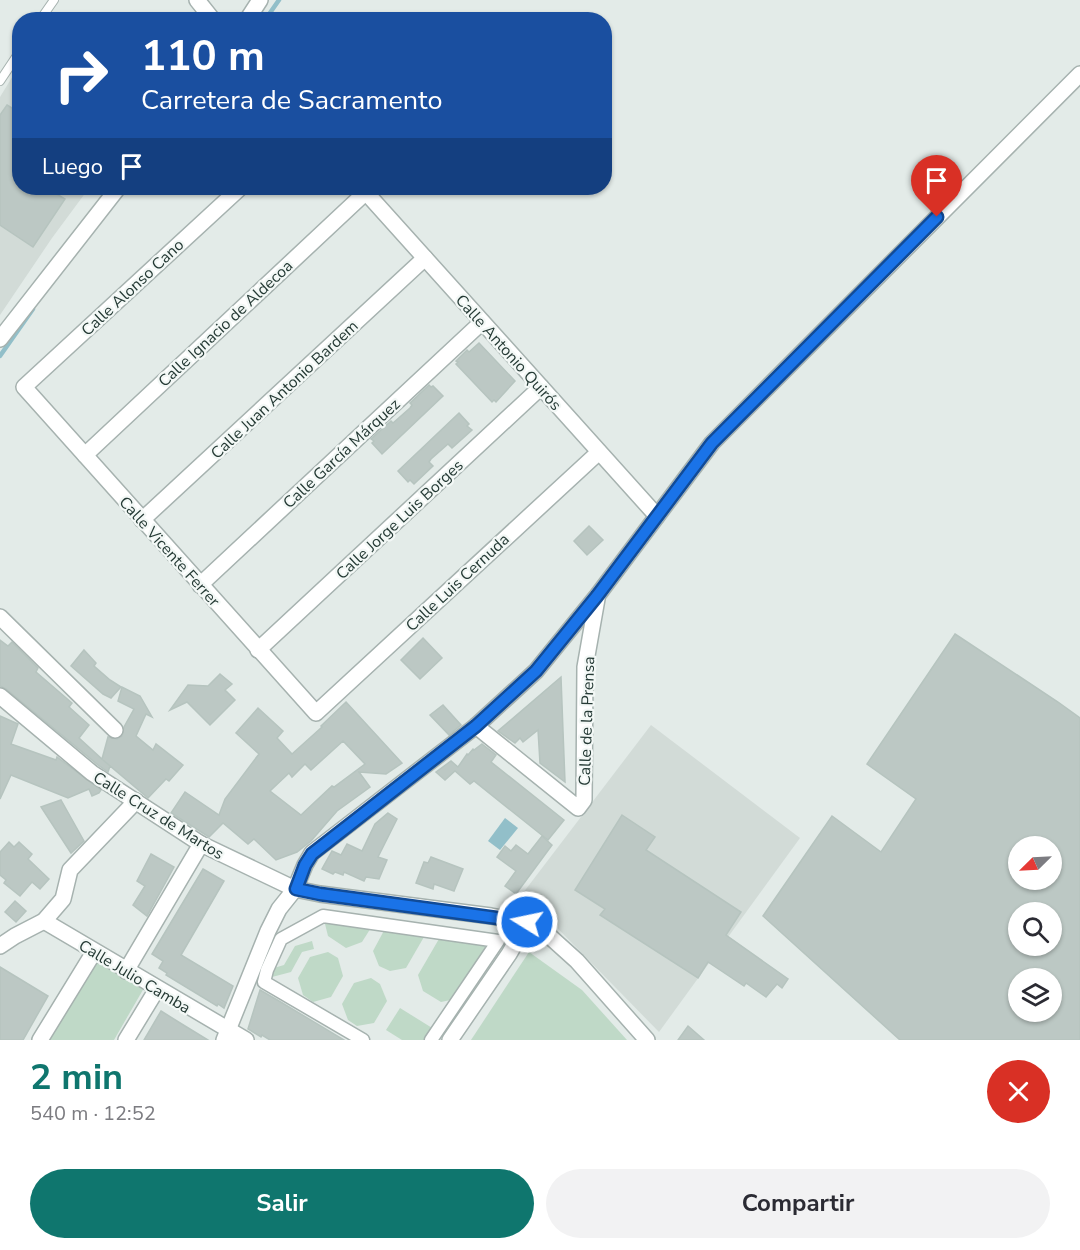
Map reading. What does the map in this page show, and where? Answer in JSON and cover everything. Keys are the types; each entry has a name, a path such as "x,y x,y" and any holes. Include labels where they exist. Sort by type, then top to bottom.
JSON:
{"street":[{"path":"197,0 207,12"},
{"path":"225,1035 279,909 296,889 312,854 476,726 536,671 597,596 712,443 1080,74"},
{"path":"0,339 113,195"},
{"name":"Calle Alonso Cano","path":"24,387 232,195"},
{"name":"Calle Ignacio de Aldecoa","path":"85,454 359,195"},
{"name":"Calle Antonio Quirós","path":"368,195 657,516"},
{"name":"Calle Juan Antonio Bardem","path":"142,520 425,258"},
{"name":"Calle García Márquez","path":"200,585 482,322"},
{"name":"Calle Vicente Ferrer","path":"24,387 316,713"},
{"name":"Calle Jorge Luis Borges","path":"258,650 541,387"},
{"name":"Calle Luis Cernuda","path":"316,713 599,452"},
{"name":"Calle de la Prensa","path":"476,726 578,808 584,800 585,667 597,596"},
{"path":"0,617 116,730"},
{"name":"Calle Cruz de Martos","path":"0,696 92,773 201,844 296,889 537,924 577,961 647,1040"},
{"path":"0,946 44,921 63,899 70,870 136,801"},
{"path":"126,970 201,844"},
{"path":"363,1040 264,982 281,939 323,916 498,941 431,1040"},
{"name":"Calle Julio Camba","path":"44,921 157,989 225,1035 246,1040"},
{"path":"450,1040 509,954 527,922"},
{"path":"40,1040 94,952"},
{"path":"251,970 372,1040"},
{"path":"126,1040 157,989"}],"lane":[{"path":"0,81 12,63"}],"shaded area":[{"path":"12,77 12,195 84,195 0,315 0,97"},
{"path":"651,725 800,838 659,1032 523,893"}],"green space":[{"path":"323,916 374,923 362,942 346,948 328,936"},
{"path":"387,925 428,930 406,968 390,971 379,966 373,951"},
{"path":"443,932 498,941 460,998 441,1002 423,991 418,975"},
{"path":"312,941 314,949 302,952 291,972 272,977 267,970 284,965 295,946"},
{"path":"328,952 338,958 343,976 331,997 313,1002 303,995 298,978 310,957"},
{"path":"529,952 582,990 627,1040 471,1040"},
{"path":"94,961 144,988 114,1040 49,1040"},
{"path":"371,978 380,984 387,1001 374,1023 357,1026 348,1020 342,1004 354,983"},
{"path":"400,1008 437,1031 431,1040 402,1040 386,1030"}],"water":[{"path":"505,818 518,828 500,850 488,841"}],"building":[{"path":"7,105 12,108 12,195 58,195 65,199 33,247 0,225 0,115"},
{"path":"479,343 515,381 496,402 494,400 492,402 456,364 458,362 456,361 467,350 469,352"},
{"path":"429,385 443,396 382,454 371,439 410,408 412,405 410,403"},
{"path":"459,413 472,430 452,448 448,444 431,459 429,462 433,466 414,484 410,480 408,482 398,471"},
{"path":"589,526 603,540 587,555 574,541"},
{"path":"955,634 1080,718 1080,1040 900,1040 763,916 832,816 881,852 916,799 867,764"},
{"path":"423,638 442,658 420,679 401,660"},
{"path":"0,640 8,646 12,642 38,668 36,672 72,703 69,707 89,725 79,738 102,759 108,737 117,739 122,736 124,727 134,709 118,701 122,687 140,696 152,717 146,714 136,736 153,750 156,744 183,765 169,781 166,779 148,798 103,760 110,766 108,772 0,686"},
{"path":"84,650 96,663 94,666 121,687 111,698 103,694 71,666"},
{"path":"220,674 232,684 225,690 235,700 210,725 187,702 170,710 188,685 208,686"},
{"path":"561,677 565,782 540,763 538,730 523,742 520,738 515,743 498,731"},
{"path":"346,702 402,763 386,774 359,772 370,787 337,811 311,841 297,852 276,860 254,839 248,844 223,823 209,837 171,813 185,792 219,815 225,799 259,754 236,733 258,708 283,731 277,738 292,754","holes":["343,741 365,764 334,787 332,786 301,815 270,791 289,773 292,777 305,764 311,770"]},
{"path":"443,705 461,725 449,735 430,715"},
{"path":"0,716 18,724 11,744 56,760 57,757 101,790 99,793 92,796 89,789 68,798 11,775 0,799"},
{"path":"482,744 496,755 491,762 564,820 548,840 474,781 470,784 455,771 445,780 436,772 451,761 458,767 467,754"},
{"path":"61,800 84,841 71,853 41,807"},
{"path":"388,813 397,819 378,857 387,860 379,879 366,877 364,881 344,872 343,875 335,872 333,874 322,869 332,851 341,855 347,844 362,851 375,824"},
{"path":"622,815 655,837 646,850 741,912 726,935 788,979 782,988 777,984 766,997 746,983 744,986 708,962 698,978 600,915 605,909 575,890"},
{"path":"542,836 552,845 516,894 505,886 516,871 497,857 505,846 511,851 516,845 528,854"},
{"path":"9,842 14,847 19,842 32,854 28,859 49,879 40,889 32,882 20,896 4,883 6,880 0,875 0,852"},
{"path":"151,854 174,867 147,916 133,905 145,886 137,881"},
{"path":"431,857 463,869 454,891 434,884 433,889 416,883 424,862 428,863"},
{"path":"203,869 224,881 181,955 233,986 224,1008 166,975 167,973 159,968 163,961 152,954"},
{"path":"15,901 26,911 16,922 5,912"},
{"path":"0,967 48,996 23,1040 0,1040"},
{"path":"260,990 344,1040 270,1040 262,1035 261,1037 248,1029"},
{"path":"161,1011 185,1026 208,1040 144,1040"},
{"path":"688,1026 704,1040 678,1040"}],"waterway":[{"path":"271,12 279,0"},
{"path":"0,356 33,309"}],"route":[{"path":"527,922 296,889 312,854 476,726 536,671 597,596 712,443 937,217"}]}
